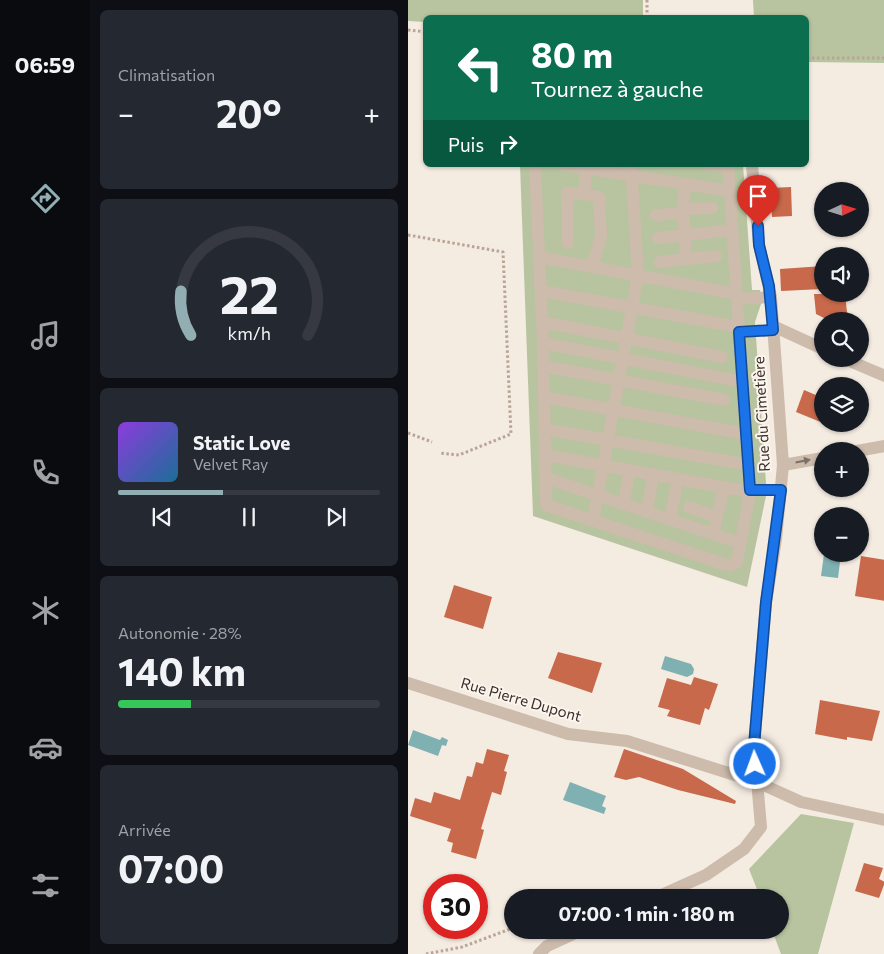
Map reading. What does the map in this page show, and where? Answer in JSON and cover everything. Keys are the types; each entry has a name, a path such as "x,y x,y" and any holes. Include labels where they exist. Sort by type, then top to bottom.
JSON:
{"street":[{"path":"535,167 544,366 546,505 730,566 736,562 750,491 728,167"},
{"path":"585,194 585,167 632,170 686,184 730,191"},
{"name":"Rue du Cimetière","path":"674,889 706,874 744,849 761,827 754,746 766,602 783,465 771,297 759,245 752,167"},
{"path":"592,521 638,275 632,170"},
{"path":"686,184 683,211 686,259"},
{"path":"568,243 566,193 599,197 601,236 592,266"},
{"path":"656,215 712,208"},
{"path":"658,238 732,230"},
{"path":"660,262 716,256"},
{"path":"539,257 737,296 771,297"},
{"path":"541,291 739,330 773,328 814,345"},
{"path":"542,322 722,357"},
{"path":"543,343 743,382"},
{"path":"544,366 724,400"},
{"path":"863,367 884,376"},
{"path":"544,397 746,434"},
{"path":"545,429 748,465"},
{"path":"869,449 884,446"},
{"path":"545,455 750,491 781,490"},
{"path":"783,465 814,460"},
{"path":"623,504 630,470"},
{"path":"646,512 654,474"},
{"path":"546,478 740,543"},
{"path":"670,520 678,479"},
{"path":"713,534 724,487"},
{"path":"689,507 717,517"},
{"name":"Rue Pierre Dupont","path":"408,683 568,734 627,741 756,782 801,802 884,820"},
{"path":"539,954 547,946 562,939"}],"path":[{"path":"647,0 648,15"},
{"path":"408,30 423,32"},
{"path":"809,58 884,58"},
{"path":"408,235 503,252 511,434 459,454 440,454"},
{"path":"408,433 432,442"},
{"path":"426,954 462,946 504,931"}],"green space":[{"path":"408,0 643,0 643,15 423,15 423,22 408,21"},
{"path":"753,0 884,0 884,63 809,62 809,15 754,15"},
{"path":"520,167 743,167 752,290 760,290 761,304 755,322 766,483 766,496 747,587 533,516"},
{"path":"801,814 854,823 818,954 781,954 775,939 789,939 789,889 757,889 749,869"}],"water":[{"path":"823,562 840,562 838,578 821,576"},
{"path":"665,656 691,664 694,669 693,674 687,677 661,669"},
{"path":"413,730 440,740 442,737 448,740 446,746 442,745 438,756 408,745"},
{"path":"570,782 606,796 602,806 606,808 604,814 563,800"}],"building":[{"path":"791,187 792,216 772,217 770,188"},
{"path":"814,267 814,289 781,291 780,269"},
{"path":"815,302 846,302 847,312 816,312"},
{"path":"804,390 814,394 814,419 796,412"},
{"path":"869,557 885,560 885,601 855,596 860,562 869,562"},
{"path":"454,585 492,597 483,629 444,617"},
{"path":"558,652 602,663 592,693 548,678"},
{"path":"694,677 718,684 709,710 705,708 700,725 667,716 670,710 658,707 667,678 691,685"},
{"path":"820,700 880,711 872,741 847,737 847,740 815,734"},
{"path":"487,749 509,755 504,771 507,772 501,795 492,792 481,829 484,830 476,859 451,852 453,843 447,841 451,829 410,816 415,798 431,803 434,792 460,800 467,776 472,777 476,762 483,764"},
{"path":"624,749 683,769 736,801 735,804 678,790 639,777 626,780 614,777"},
{"path":"864,863 883,868 879,879 885,882 879,898 855,891"}],"route":[{"path":"755,764 754,746 766,602 776,539 781,490 750,490 739,332 773,330 771,297 759,245 758,226"}]}
